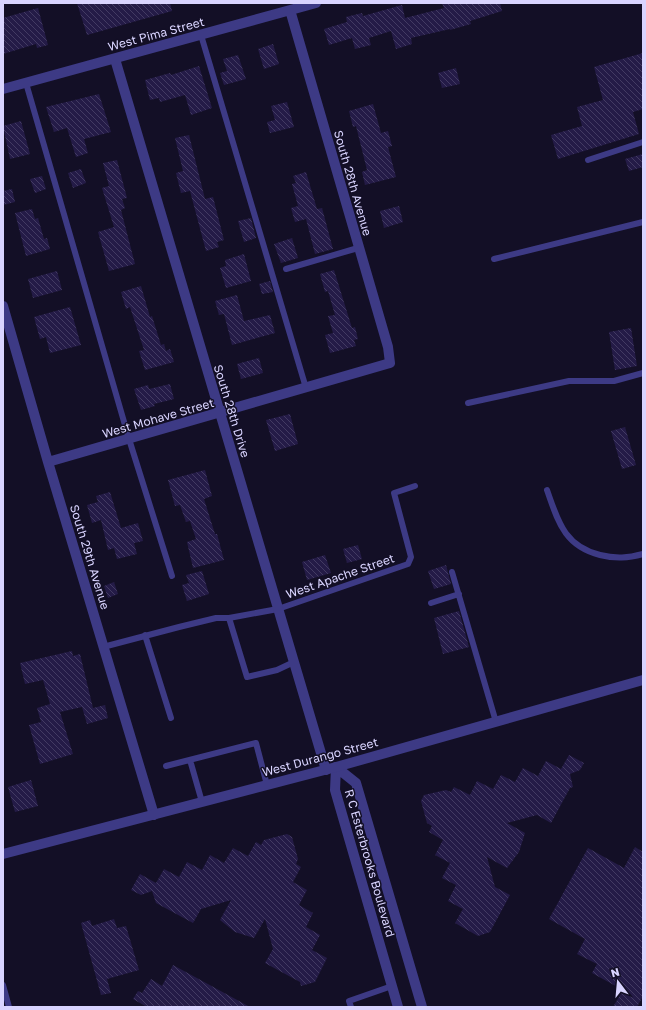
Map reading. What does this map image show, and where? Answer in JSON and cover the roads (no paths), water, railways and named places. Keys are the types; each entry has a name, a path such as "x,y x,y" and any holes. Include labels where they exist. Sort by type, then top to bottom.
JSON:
{"street":[{"name":"West Pima Street","path":"3,89 202,35 290,10 305,4 316,3"},
{"name":"South 28th Avenue","path":"290,10 388,347 390,363"},
{"name":"South 28th Drive","path":"115,59 219,414 326,770"},
{"name":"South 29th Avenue","path":"3,306 48,462 154,815"},
{"name":"West Mohave Street","path":"48,462 219,414 390,363"},
{"name":"West Durango Street","path":"3,854 326,770 643,680"},
{"name":"R C Esterbrooks Boulevard","path":"336,767 335,790 398,1007"},
{"name":"R C Esterbrooks Boulevard","path":"336,767 356,784 422,1007"}],"lane":[{"path":"202,35 306,388"},
{"path":"26,83 129,439 172,576"},
{"path":"588,160 643,142"},
{"path":"494,259 643,222"},
{"path":"286,269 358,248"},
{"path":"468,403 569,381 614,381 643,373"},
{"name":"West Apache Street","path":"103,647 216,618 229,618 278,609 408,564 411,557 394,493 416,486"},
{"path":"547,490 561,525 569,538 579,548 619,559 643,554"},
{"path":"452,572 496,722"},
{"path":"431,603 459,594"},
{"path":"229,618 247,677 277,670 294,662"},
{"path":"145,635 170,718"},
{"path":"166,766 256,743 267,785"},
{"path":"190,760 202,802"},
{"path":"3,985 9,1007"},
{"path":"351,1007 349,1001 392,986"}]}
